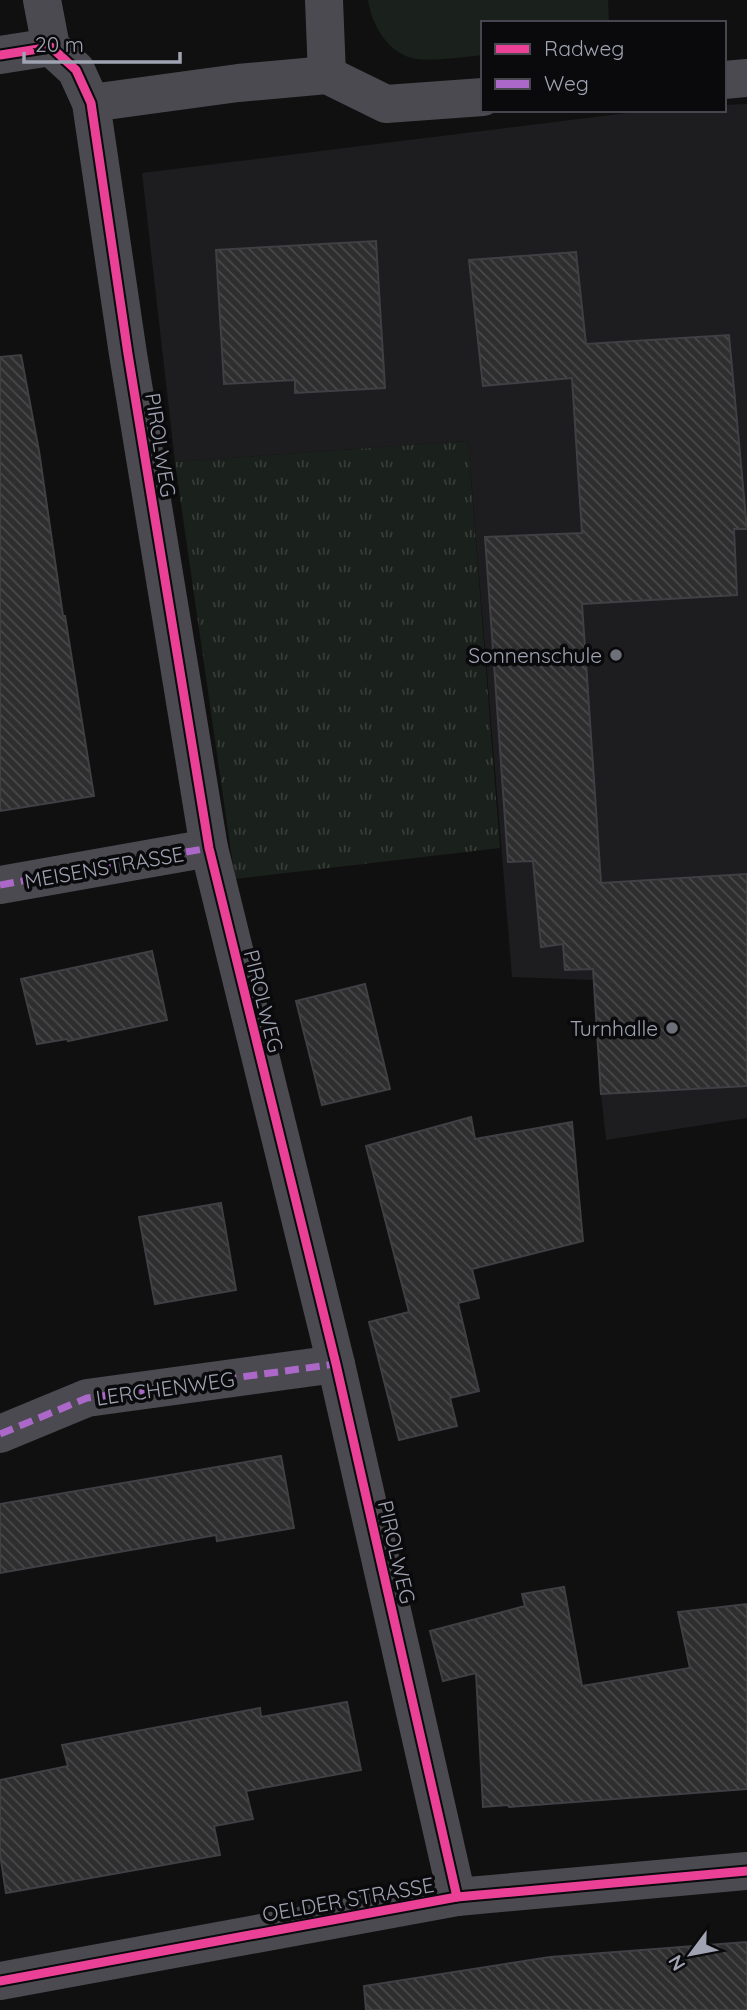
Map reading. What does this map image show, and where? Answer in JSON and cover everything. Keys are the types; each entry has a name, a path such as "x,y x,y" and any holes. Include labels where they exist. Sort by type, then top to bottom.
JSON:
{"street":[{"path":"0,55 51,47 42,0"},
{"path":"324,0 327,75"},
{"name":"PIROLWEG","path":"51,47 76,69 90,103 209,848 336,1364 457,1897"},
{"path":"90,103 238,83 327,75 386,104 481,97"},
{"path":"726,80 747,78"},
{"name":"MEISENSTRASSE","path":"0,885 209,848"},
{"name":"LERCHENWEG","path":"0,1433 87,1398 336,1364"},
{"name":"OELDER STRASSE","path":"0,1981 457,1897 747,1871"}],"shaded area":[{"name":"Sonnenschule","path":"747,104 747,1118 606,1140 594,980 512,977 468,441 175,462 142,173 627,113 726,112 726,105"}],"green space":[{"path":"368,0 608,0 609,21 481,21 481,55 417,59 398,52 390,45 378,29"},
{"path":"468,441 500,848 235,879 175,462"}],"building":[{"path":"376,241 385,388 295,393 295,380 224,384 216,250"},
{"path":"576,252 586,344 729,335 747,529 734,529 737,595 582,604 601,883 747,874 747,1086 601,1094 593,969 565,970 563,944 541,947 533,861 508,862 485,537 582,533 572,378 483,386 469,260"},
{"path":"21,355 94,796 0,811 0,357"},
{"path":"152,951 167,1020 68,1041 37,1044 21,979"},
{"path":"365,984 390,1089 322,1105 296,1001"},
{"path":"471,1117 475,1139 572,1122 583,1241 472,1269 479,1298 458,1303 479,1391 450,1398 457,1426 399,1440 369,1322 409,1312 366,1146"},
{"path":"221,1203 236,1290 155,1304 139,1217"},
{"path":"281,1456 294,1528 217,1541 216,1535 0,1573 0,1504"},
{"path":"564,1587 582,1686 690,1668 678,1612 747,1604 747,1789 483,1807 476,1673 443,1681 430,1631 525,1606 522,1594"},
{"path":"347,1702 361,1770 246,1791 253,1819 214,1826 220,1855 6,1893 0,1854 0,1780 68,1766 62,1745 260,1708 261,1717"},
{"path":"747,1942 747,2010 366,2010 364,1986 550,1957"}],"marked path":[{"path":"0,885 209,848"},
{"path":"0,1434 87,1398 336,1364"}],"cycle path":[{"path":"0,55 51,47 76,70 91,103 128,354 209,848 336,1364 457,1897"},
{"path":"0,1981 457,1897 747,1871"}],"place":[{"name":"Sonnenschule","path":"616,655"},
{"name":"Turnhalle","path":"672,1028"}]}
